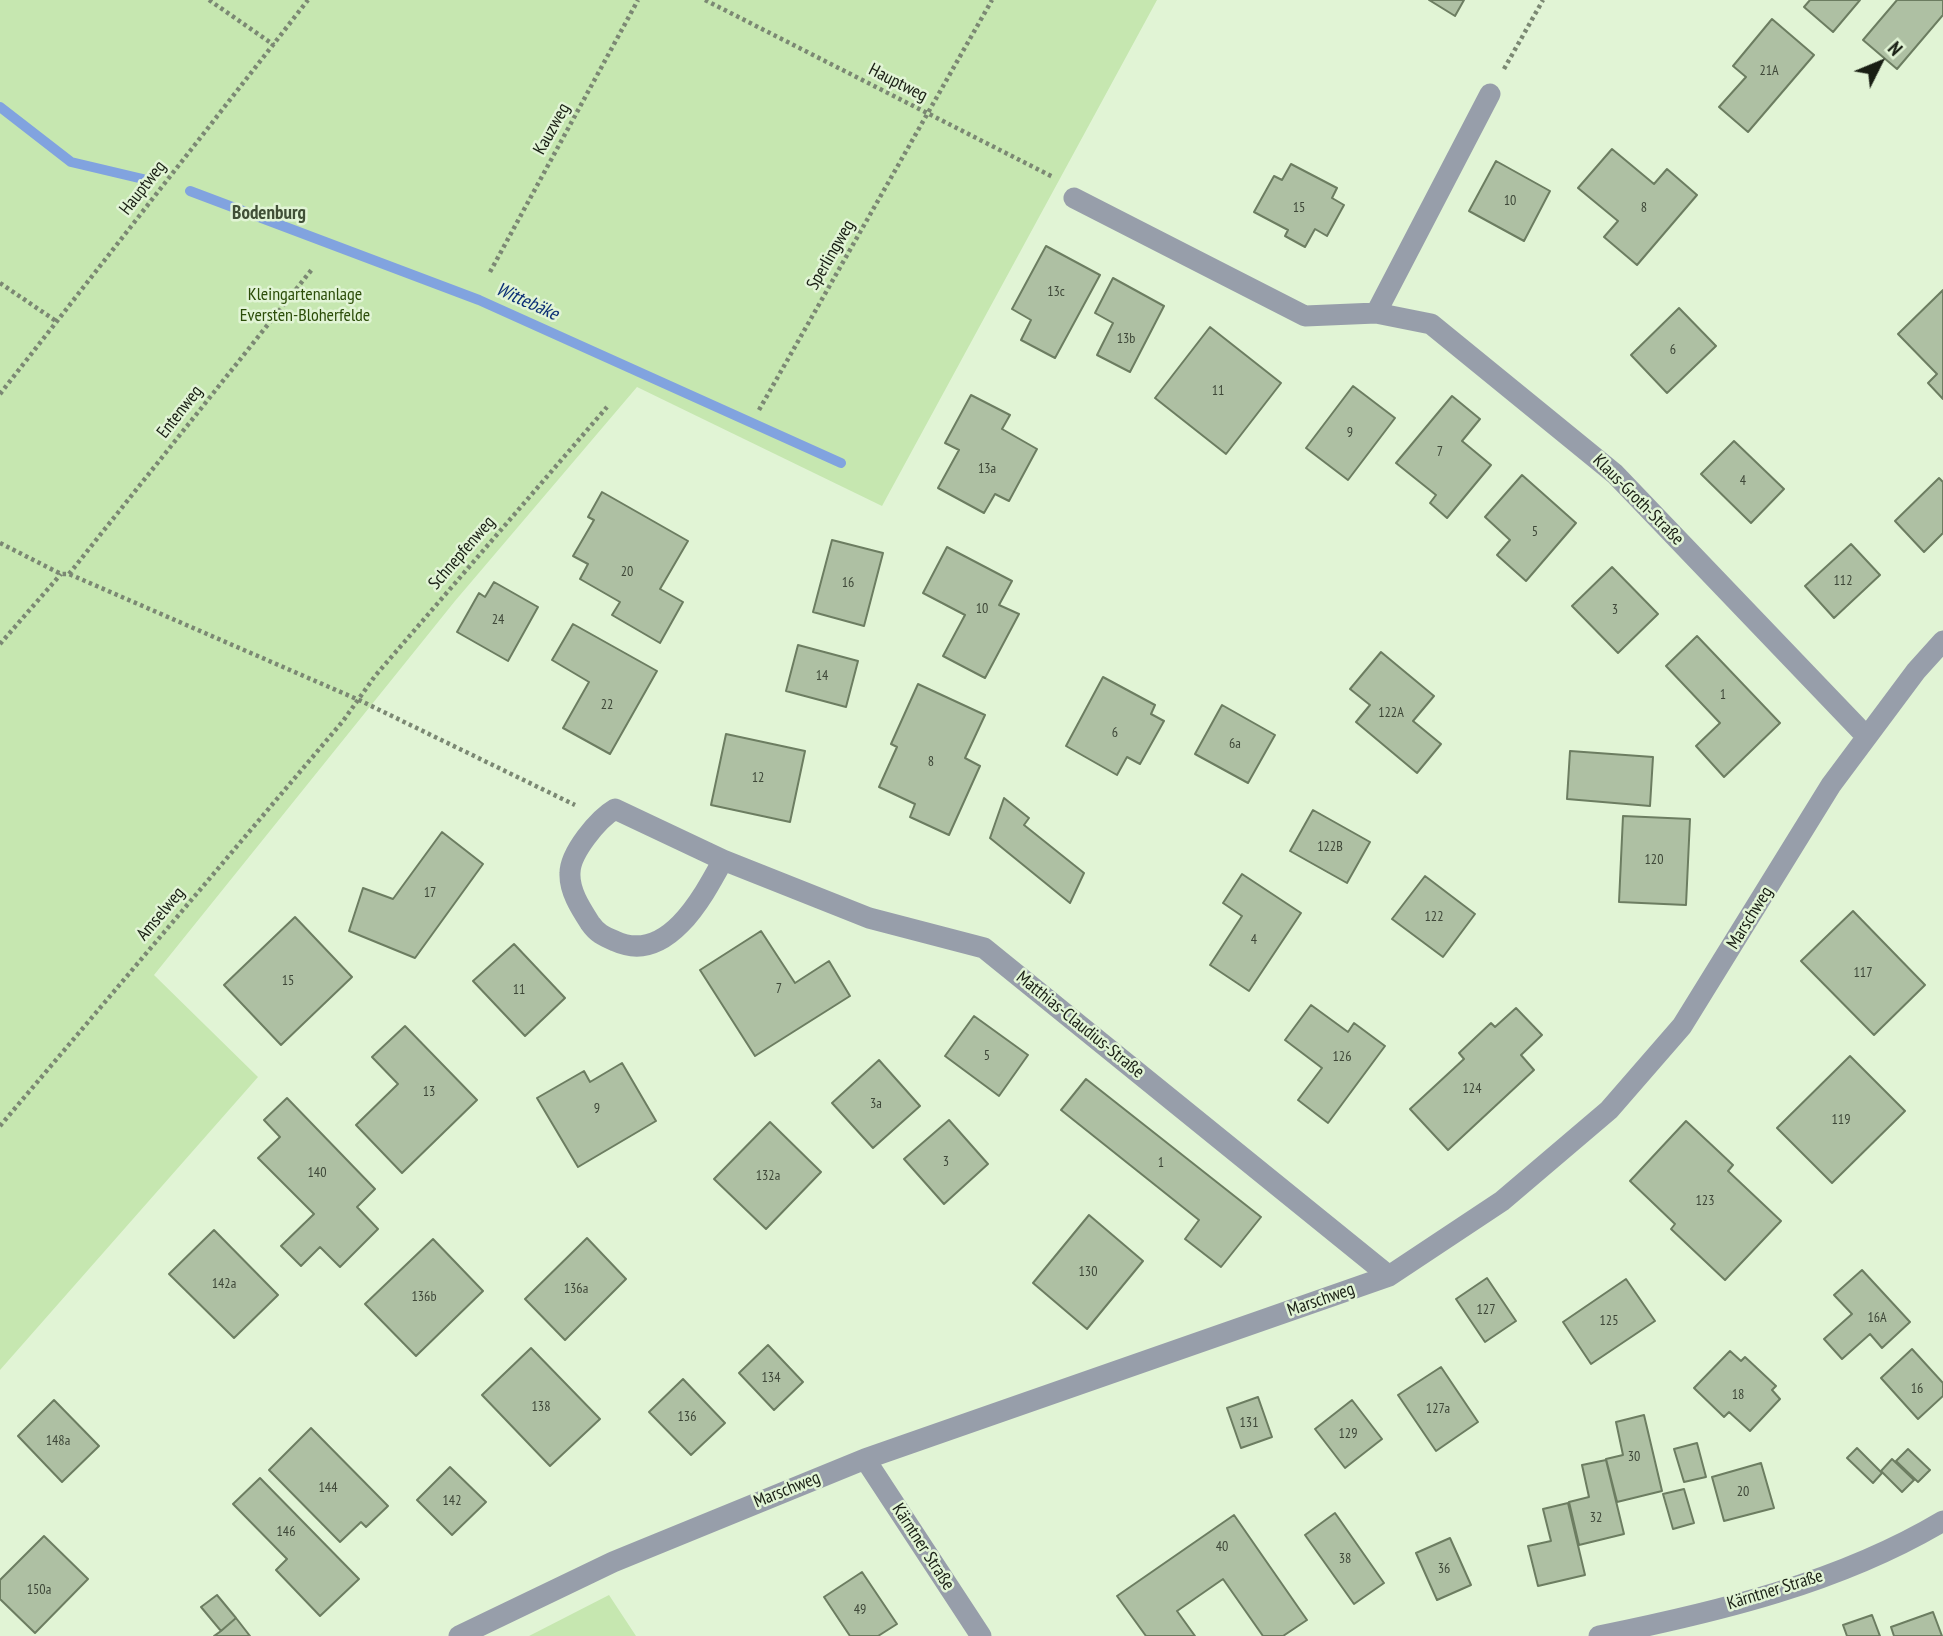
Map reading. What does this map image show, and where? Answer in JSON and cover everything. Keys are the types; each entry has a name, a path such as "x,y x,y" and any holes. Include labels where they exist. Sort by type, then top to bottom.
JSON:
{"street":[{"path":"1377,313 1490,94"},
{"name":"Klaus-Groth-Straße","path":"1074,198 1305,316 1377,313 1431,324 1615,474 1866,736"},
{"name":"Marschweg","path":"459,1636 612,1562 865,1459 1389,1276 1502,1201 1609,1110 1682,1026 1831,785 1866,736 1943,641"},
{"name":"Matthias-Claudius-Straße","path":"601,818 615,809 723,860 869,918 984,948 1389,1276"},
{"path":"601,818 584,842 569,872 577,903 597,933 626,946 653,943 685,921 723,860"},
{"name":"Kärntner Straße","path":"865,1459 981,1636"},
{"name":"Kärntner Straße","path":"1599,1636 1655,1625 1791,1588 1901,1546 1943,1521"}],"path":[{"path":"209,0 274,45"},
{"name":"Hauptweg","path":"0,394 309,0"},
{"name":"Kauzweg","path":"490,272 638,0"},
{"name":"Hauptweg","path":"705,0 1057,179 1074,198"},
{"name":"Sperlingweg","path":"758,410 992,0"},
{"path":"1490,94 1543,0"},
{"name":"Entenweg","path":"69,575 313,268"},
{"path":"0,283 56,321"},
{"name":"Schnepfenweg","path":"343,721 375,676 607,407"},
{"path":"0,542 61,575 69,575 359,699 601,818"},
{"path":"0,644 61,575"},
{"name":"Amselweg","path":"0,1126 343,721"}],"green space":[{"name":"Kleingartenanlage Eversten-Bloherfelde","path":"0,0 1157,0 882,506 637,387 455,601 154,975 258,1077 0,1370"},
{"path":"609,1595 636,1636 529,1636"}],"building":[{"path":"1429,0 1464,0 1455,16"},
{"path":"1810,0 1860,0 1833,32 1804,7"},
{"path":"1897,0 1943,0 1943,15 1897,69 1863,40"},
{"path":"1772,19 1814,55 1748,132 1719,107 1746,77 1733,66"},
{"path":"1612,149 1654,184 1667,169 1697,195 1637,265 1604,237 1618,221 1578,188"},
{"path":"1496,161 1550,191 1524,241 1469,211"},
{"path":"1291,164 1337,188 1332,198 1344,205 1327,236 1315,229 1305,247 1285,236 1288,230 1254,212 1274,176 1282,180"},
{"path":"1046,246 1100,275 1055,358 1021,340 1031,320 1012,309"},
{"path":"1113,278 1164,306 1130,372 1097,355 1113,323 1095,313"},
{"path":"1943,290 1943,399 1928,383 1937,374 1898,334"},
{"path":"1679,308 1716,346 1667,393 1631,355"},
{"path":"1210,327 1281,383 1226,454 1155,398"},
{"path":"1353,386 1395,418 1348,480 1306,448"},
{"path":"971,395 1010,415 1002,429 1037,449 1009,501 995,494 984,513 938,488 959,450 945,443"},
{"path":"1452,396 1480,419 1462,441 1491,465 1447,518 1430,503 1436,495 1396,463"},
{"path":"1734,441 1784,489 1751,523 1701,474"},
{"path":"1522,475 1576,523 1526,581 1497,555 1510,540 1485,517"},
{"path":"1939,478 1943,482 1943,533 1924,552 1895,521"},
{"path":"602,492 688,541 660,589 683,602 660,643 612,615 620,602 580,579 588,564 573,556 594,520 588,517"},
{"path":"832,540 883,553 864,626 813,612"},
{"path":"1851,544 1880,575 1834,618 1805,586"},
{"path":"947,547 1012,581 999,605 1019,614 985,678 943,656 965,615 923,593"},
{"path":"1612,567 1658,614 1618,653 1572,606"},
{"path":"494,582 538,607 508,661 457,632 479,593 485,597"},
{"path":"573,624 657,671 610,754 563,728 589,682 552,660"},
{"path":"1697,636 1780,723 1724,777 1696,746 1720,723 1666,666"},
{"path":"798,645 858,661 846,707 786,691"},
{"path":"1381,652 1434,696 1413,721 1441,744 1417,773 1356,722 1370,705 1350,689"},
{"path":"1103,677 1155,705 1151,714 1164,721 1140,764 1127,757 1117,775 1066,746"},
{"path":"918,684 985,715 965,758 980,766 949,835 910,817 915,804 879,787 897,747 891,744"},
{"path":"1222,705 1275,735 1248,783 1195,754"},
{"path":"726,734 805,751 790,822 711,805"},
{"path":"1570,751 1653,757 1650,806 1567,799"},
{"path":"1004,798 1029,818 1024,825 1084,873 1070,903 990,838"},
{"path":"1313,810 1370,842 1347,883 1290,851"},
{"path":"1623,816 1690,819 1686,905 1619,902"},
{"path":"442,832 483,864 415,958 349,931 363,888 393,899"},
{"path":"1242,874 1301,913 1249,991 1210,965 1242,916 1223,903"},
{"path":"1425,876 1475,914 1443,957 1392,919"},
{"path":"1853,911 1925,985 1874,1035 1801,961"},
{"path":"295,917 352,977 281,1045 224,985"},
{"path":"761,931 795,983 829,961 850,996 755,1056 700,970"},
{"path":"514,944 565,998 525,1036 473,981"},
{"path":"1311,1005 1348,1032 1354,1023 1385,1046 1328,1123 1298,1100 1322,1068 1285,1040"},
{"path":"1516,1008 1542,1035 1521,1055 1534,1070 1448,1150 1410,1109 1464,1059 1459,1053 1491,1023 1495,1027"},
{"path":"974,1016 1028,1055 999,1096 945,1056"},
{"path":"405,1026 477,1100 402,1173 356,1125 398,1084 372,1057"},
{"path":"1850,1056 1905,1111 1832,1183 1777,1128"},
{"path":"879,1060 920,1106 873,1148 832,1103"},
{"path":"622,1063 656,1121 578,1167 537,1098 584,1071 590,1082"},
{"path":"1086,1079 1261,1217 1221,1267 1185,1239 1199,1220 1061,1110"},
{"path":"287,1098 375,1189 357,1207 378,1229 340,1267 320,1247 301,1266 281,1246 314,1214 258,1158 280,1137 264,1120"},
{"path":"949,1120 988,1164 944,1204 904,1159"},
{"path":"1686,1121 1733,1165 1728,1171 1781,1221 1725,1280 1671,1229 1675,1224 1630,1181"},
{"path":"770,1122 821,1172 766,1229 714,1179"},
{"path":"1089,1215 1143,1261 1087,1329 1033,1283"},
{"path":"214,1230 278,1295 234,1338 169,1274"},
{"path":"587,1238 626,1279 565,1340 525,1299"},
{"path":"433,1239 483,1291 416,1356 365,1304"},
{"path":"1862,1270 1910,1322 1882,1348 1870,1334 1842,1359 1824,1339 1852,1314 1834,1295"},
{"path":"1487,1278 1516,1321 1485,1342 1456,1299"},
{"path":"1626,1279 1655,1321 1591,1364 1563,1322"},
{"path":"768,1345 803,1382 774,1410 739,1373"},
{"path":"531,1348 600,1419 550,1466 482,1395"},
{"path":"1912,1349 1943,1383 1943,1396 1918,1419 1881,1378"},
{"path":"1730,1351 1741,1361 1745,1357 1776,1386 1772,1390 1780,1399 1750,1431 1729,1412 1724,1417 1694,1388"},
{"path":"1441,1367 1478,1422 1436,1451 1398,1395"},
{"path":"683,1379 725,1423 691,1455 649,1412"},
{"path":"1258,1397 1272,1437 1241,1448 1227,1408"},
{"path":"54,1400 99,1446 62,1482 18,1436"},
{"path":"1352,1400 1382,1439 1345,1468 1315,1429"},
{"path":"1644,1415 1662,1491 1617,1502 1606,1459 1623,1455 1616,1422"},
{"path":"311,1428 388,1506 366,1527 361,1522 340,1542 269,1470"},
{"path":"1697,1443 1706,1477 1684,1482 1674,1449"},
{"path":"1857,1448 1882,1473 1873,1483 1847,1458"},
{"path":"1908,1449 1930,1470 1918,1482 1896,1461"},
{"path":"1892,1459 1914,1480 1902,1492 1881,1471"},
{"path":"1606,1460 1624,1534 1579,1545 1569,1502 1589,1497 1582,1465"},
{"path":"1761,1463 1774,1508 1724,1521 1712,1477"},
{"path":"450,1467 486,1502 452,1535 417,1500"},
{"path":"260,1478 359,1579 320,1616 276,1570 287,1559 233,1504"},
{"path":"1684,1489 1694,1523 1673,1529 1663,1494"},
{"path":"1568,1503 1585,1575 1538,1586 1528,1546 1551,1541 1543,1509"},
{"path":"1335,1513 1384,1583 1354,1604 1305,1535"},
{"path":"1234,1515 1307,1620 1283,1636 1263,1636 1223,1579 1177,1611 1195,1636 1146,1636 1117,1596"},
{"path":"44,1536 88,1579 35,1633 0,1599 0,1580"},
{"path":"1450,1538 1471,1585 1437,1600 1416,1553"},
{"path":"862,1572 897,1624 878,1636 850,1636 824,1597"},
{"path":"217,1595 236,1618 221,1631 201,1607"},
{"path":"1933,1612 1942,1636 1894,1636 1891,1627"},
{"path":"1872,1615 1880,1636 1847,1636 1843,1625"},
{"path":"236,1618 250,1636 214,1636 221,1631"}],"waterway":[{"name":"Wittebäke","path":"0,107 71,162 143,179"},
{"name":"Wittebäke","path":"190,191 479,300 841,463"}],"district":[{"name":"Bodenburg","path":"269,214"}]}
